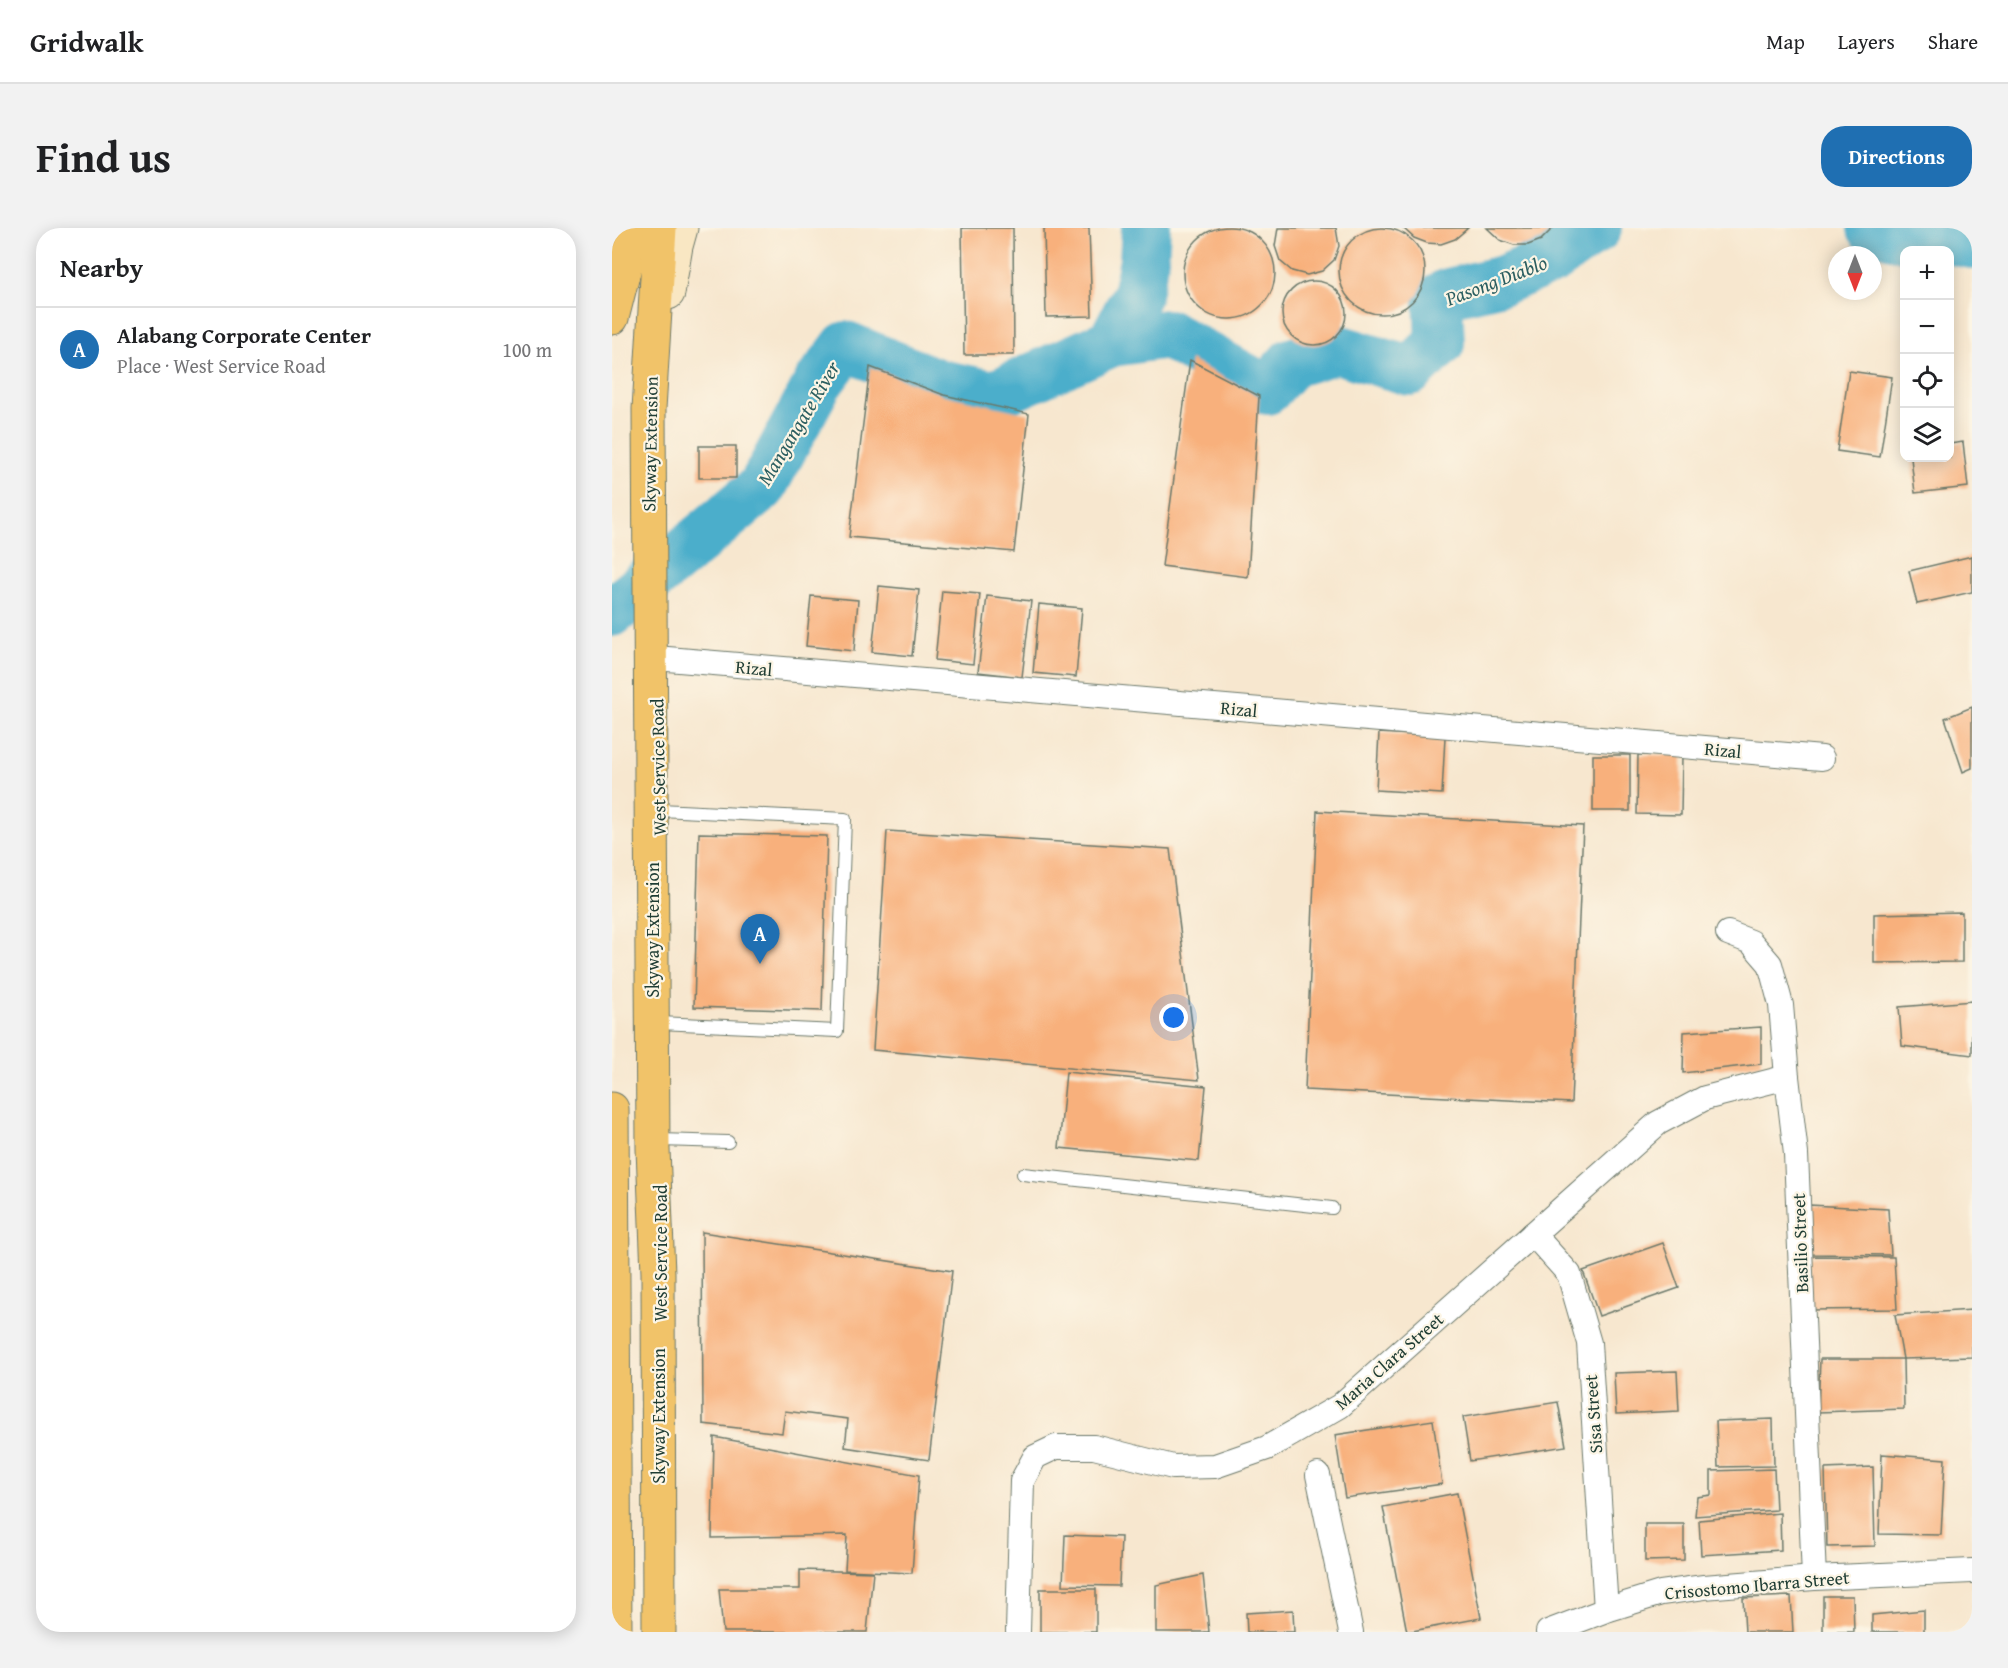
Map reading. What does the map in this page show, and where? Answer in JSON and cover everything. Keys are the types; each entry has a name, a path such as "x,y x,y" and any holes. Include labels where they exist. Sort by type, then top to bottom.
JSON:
{"highway":[{"path":"612,262 614,228"},
{"path":"612,279 627,228"},
{"path":"612,318 628,255 639,228"},
{"name":"Skyway Extension","path":"660,228 649,409 653,1137 658,1273 661,1632"},
{"path":"612,1109 615,1632"}],"main road":[{"name":"West Service Road","path":"661,1632 660,810 656,658 658,354 681,228"}],"street":[{"name":"Rizal","path":"656,658 1822,758"},
{"name":"Basilio Street","path":"1728,933 1751,942 1770,964 1781,1005 1796,1154 1814,1578"},
{"name":"Maria Clara Street","path":"1018,1632 1022,1480 1035,1457 1056,1446 1094,1447 1173,1467 1215,1467 1267,1448 1340,1406 1658,1123 1705,1098 1787,1077"},
{"name":"Sisa Street","path":"1533,1234 1569,1274 1589,1343 1606,1610"},
{"path":"1318,1475 1351,1632"},
{"name":"Crisostomo Ibarra Street","path":"1548,1632 1606,1610 1661,1593 1814,1578 1972,1571"}],"lane":[{"path":"659,1023 837,1031 845,819 660,810"},
{"path":"659,1140 728,1142"},
{"path":"1023,1174 1332,1208"}],"building":[{"path":"1229,227 1247,231 1261,241 1271,255 1275,273 1271,291 1261,305 1247,315 1229,319 1211,315 1197,305 1187,291 1183,273 1187,255 1197,241 1211,231"},
{"path":"962,228 1013,228 1014,355 964,355"},
{"path":"1044,228 1089,228 1092,316 1046,317"},
{"path":"1278,228 1336,228 1339,246 1334,260 1322,271 1307,275 1292,271 1280,261 1275,246"},
{"path":"1382,228 1406,235 1418,247 1425,271 1418,295 1406,307 1382,314 1358,307 1346,295 1339,271 1346,247 1358,235"},
{"path":"1403,228 1468,228 1455,239 1441,244 1427,243 1414,238"},
{"path":"1487,228 1553,228 1541,240 1528,245 1514,245 1500,240"},
{"path":"1314,281 1337,290 1346,313 1337,336 1314,345 1291,336 1282,313 1291,290"},
{"path":"1190,360 1259,396 1248,577 1162,566"},
{"path":"870,367 944,395 1029,414 1014,552 849,537"},
{"path":"1849,371 1892,377 1880,457 1837,451"},
{"path":"1963,442 1968,487 1915,493 1911,462 1954,462 1954,443"},
{"path":"699,446 736,446 736,478 699,478"},
{"path":"1972,556 1972,592 1917,604 1909,571"},
{"path":"879,586 919,590 912,656 872,652"},
{"path":"942,591 980,594 973,664 935,660"},
{"path":"811,596 858,600 854,651 806,646"},
{"path":"987,596 1031,601 1022,677 978,672"},
{"path":"1039,604 1082,608 1076,677 1033,673"},
{"path":"1972,707 1972,768 1963,772 1945,718"},
{"path":"1379,733 1445,737 1442,794 1376,790"},
{"path":"1593,755 1630,755 1630,811 1593,811"},
{"path":"1638,755 1682,755 1681,815 1637,814"},
{"path":"1317,811 1583,826 1571,1103 1305,1090"},
{"path":"887,831 1170,849 1199,1080 873,1050"},
{"path":"699,833 827,836 822,1011 694,1007"},
{"path":"1962,912 1962,962 1874,963 1874,914"},
{"path":"1972,1001 1972,1055 1902,1046 1899,1007"},
{"path":"1761,1027 1761,1064 1683,1073 1684,1032"},
{"path":"1066,1072 1206,1086 1199,1161 1059,1148"},
{"path":"1809,1205 1888,1209 1891,1255 1810,1254"},
{"path":"702,1232 952,1271 929,1460 845,1447 848,1419 785,1411 782,1433 703,1424"},
{"path":"1663,1243 1679,1288 1599,1316 1583,1271"},
{"path":"1809,1256 1894,1257 1897,1309 1810,1310"},
{"path":"1972,1310 1972,1357 1903,1359 1895,1315"},
{"path":"1820,1359 1903,1359 1904,1409 1818,1412"},
{"path":"1677,1371 1679,1411 1616,1414 1614,1373"},
{"path":"1558,1402 1566,1446 1470,1461 1463,1417"},
{"path":"1773,1419 1774,1466 1718,1467 1716,1421"},
{"path":"1433,1420 1442,1484 1345,1498 1335,1435"},
{"path":"714,1437 919,1475 912,1573 845,1570 847,1535 712,1538"},
{"path":"1882,1454 1945,1459 1941,1535 1879,1534"},
{"path":"1873,1467 1875,1546 1827,1547 1825,1469"},
{"path":"1774,1469 1776,1510 1695,1516 1697,1497 1711,1495 1711,1471"},
{"path":"1457,1493 1481,1618 1407,1632 1383,1507"},
{"path":"1780,1513 1781,1550 1701,1555 1699,1520"},
{"path":"1645,1524 1684,1524 1684,1560 1645,1561"},
{"path":"1065,1535 1121,1537 1119,1586 1063,1585"},
{"path":"800,1570 873,1572 867,1632 723,1632 719,1589 800,1589"},
{"path":"1203,1575 1209,1632 1156,1632 1156,1585"},
{"path":"1040,1589 1096,1589 1096,1632 1040,1632"},
{"path":"1791,1596 1793,1632 1745,1632 1743,1598"},
{"path":"1823,1596 1853,1596 1854,1632 1823,1632"},
{"path":"1293,1610 1294,1632 1247,1632 1246,1613"},
{"path":"1924,1610 1924,1632 1872,1632 1872,1615"}],"waterway":[{"path":"1112,342 1137,294 1144,261 1146,228"},
{"name":"Mangangate River","path":"612,612 762,487 818,383 846,346 939,384 994,395 1112,342 1167,334 1267,390 1291,363 1337,349 1410,371 1440,343 1438,298 1448,293 1503,280 1553,259 1597,228"},
{"name":"Pasong Diablo","path":"1872,228 1906,238 1952,240 1972,244"}],"place":[{"name":"Alabang Corporate Center","path":"760,964"}]}
